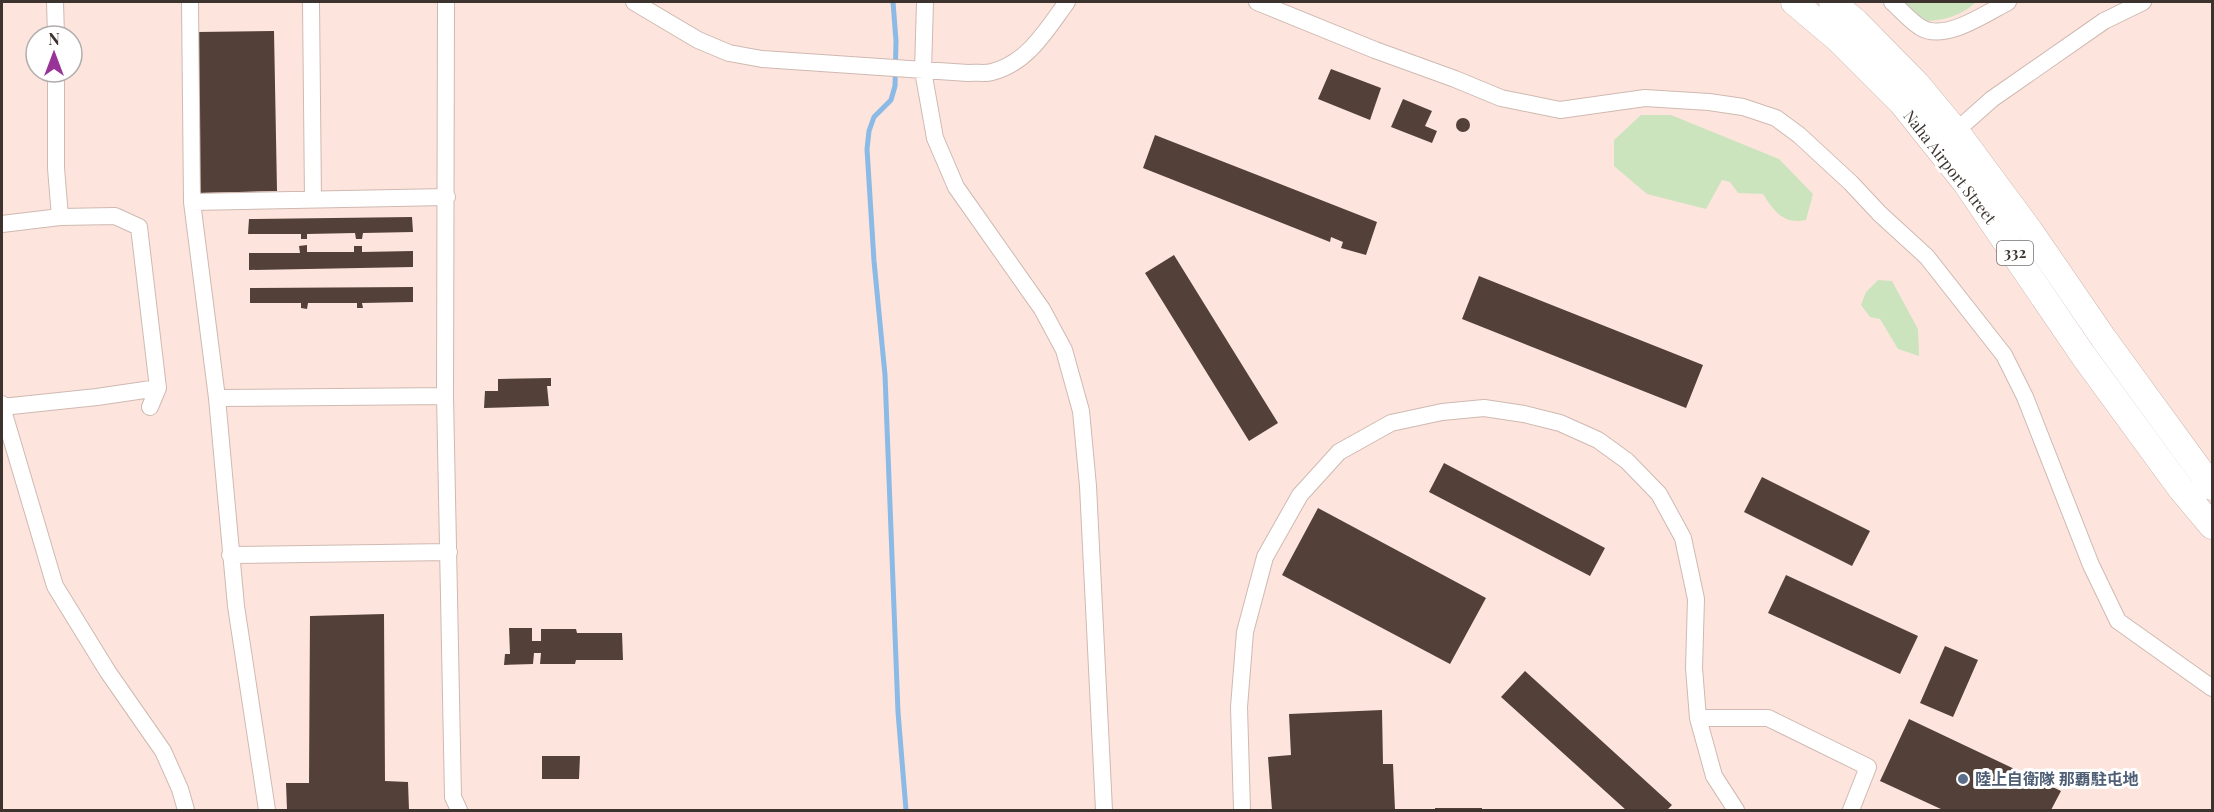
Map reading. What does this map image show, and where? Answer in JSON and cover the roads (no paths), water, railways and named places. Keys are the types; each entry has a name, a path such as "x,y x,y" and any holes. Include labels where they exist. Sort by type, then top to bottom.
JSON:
{"highway":[{"name":"Naha Airport Street","path":"1794,2 1839,40 1900,102 1958,173 2090,364 2181,489 2212,526"},
{"name":"Naha Airport Street","path":"1832,2 1856,22 1917,84 1956,131 2212,487"}],"lane":[{"path":"55,2 56,24"},
{"path":"190,2 192,202 217,398 236,606 267,810"},
{"path":"311,2 313,200"},
{"path":"445,2 447,197 445,396 453,797 459,810"},
{"path":"634,2 698,40 729,53 762,59 923,71 991,72 1014,63 1037,44 1067,2"},
{"path":"925,2 923,71 935,138 956,188 1042,309 1064,350 1081,411 1088,486 1104,810"},
{"path":"1257,2 1501,98 1560,110 1645,98 1709,102 1743,107 1776,118 1799,135 1927,257 2004,355 2025,397 2091,565 2118,621 2212,688"},
{"path":"1892,2 1920,27 1940,32 1951,31 2002,3"},
{"path":"1956,131 1992,99 2104,21 2143,2"},
{"path":"56,84 56,168 60,217"},
{"path":"192,202 447,197"},
{"path":"2,224 60,217 115,216 139,227 158,388 150,407"},
{"path":"158,388 97,397 2,405 55,586 108,672 163,751 180,789 186,810"},
{"path":"217,398 445,396"},
{"path":"1242,810 1239,706 1245,632 1264,557 1300,495 1339,452 1391,423 1442,412 1484,408 1524,414 1560,423 1598,440 1628,461 1659,494 1683,538 1696,599 1694,668 1698,718 1714,776 1736,810"},
{"path":"230,555 449,552"},
{"path":"1698,718 1768,718 1868,767 1851,810"}],"waterway":[{"path":"893,2 896,41 895,86 891,100 874,117 869,131 867,149 874,261 885,375 898,712 906,810"}],"place":[{"name":"陸上自衛隊 那覇駐屯地","path":"1963,779"}]}
